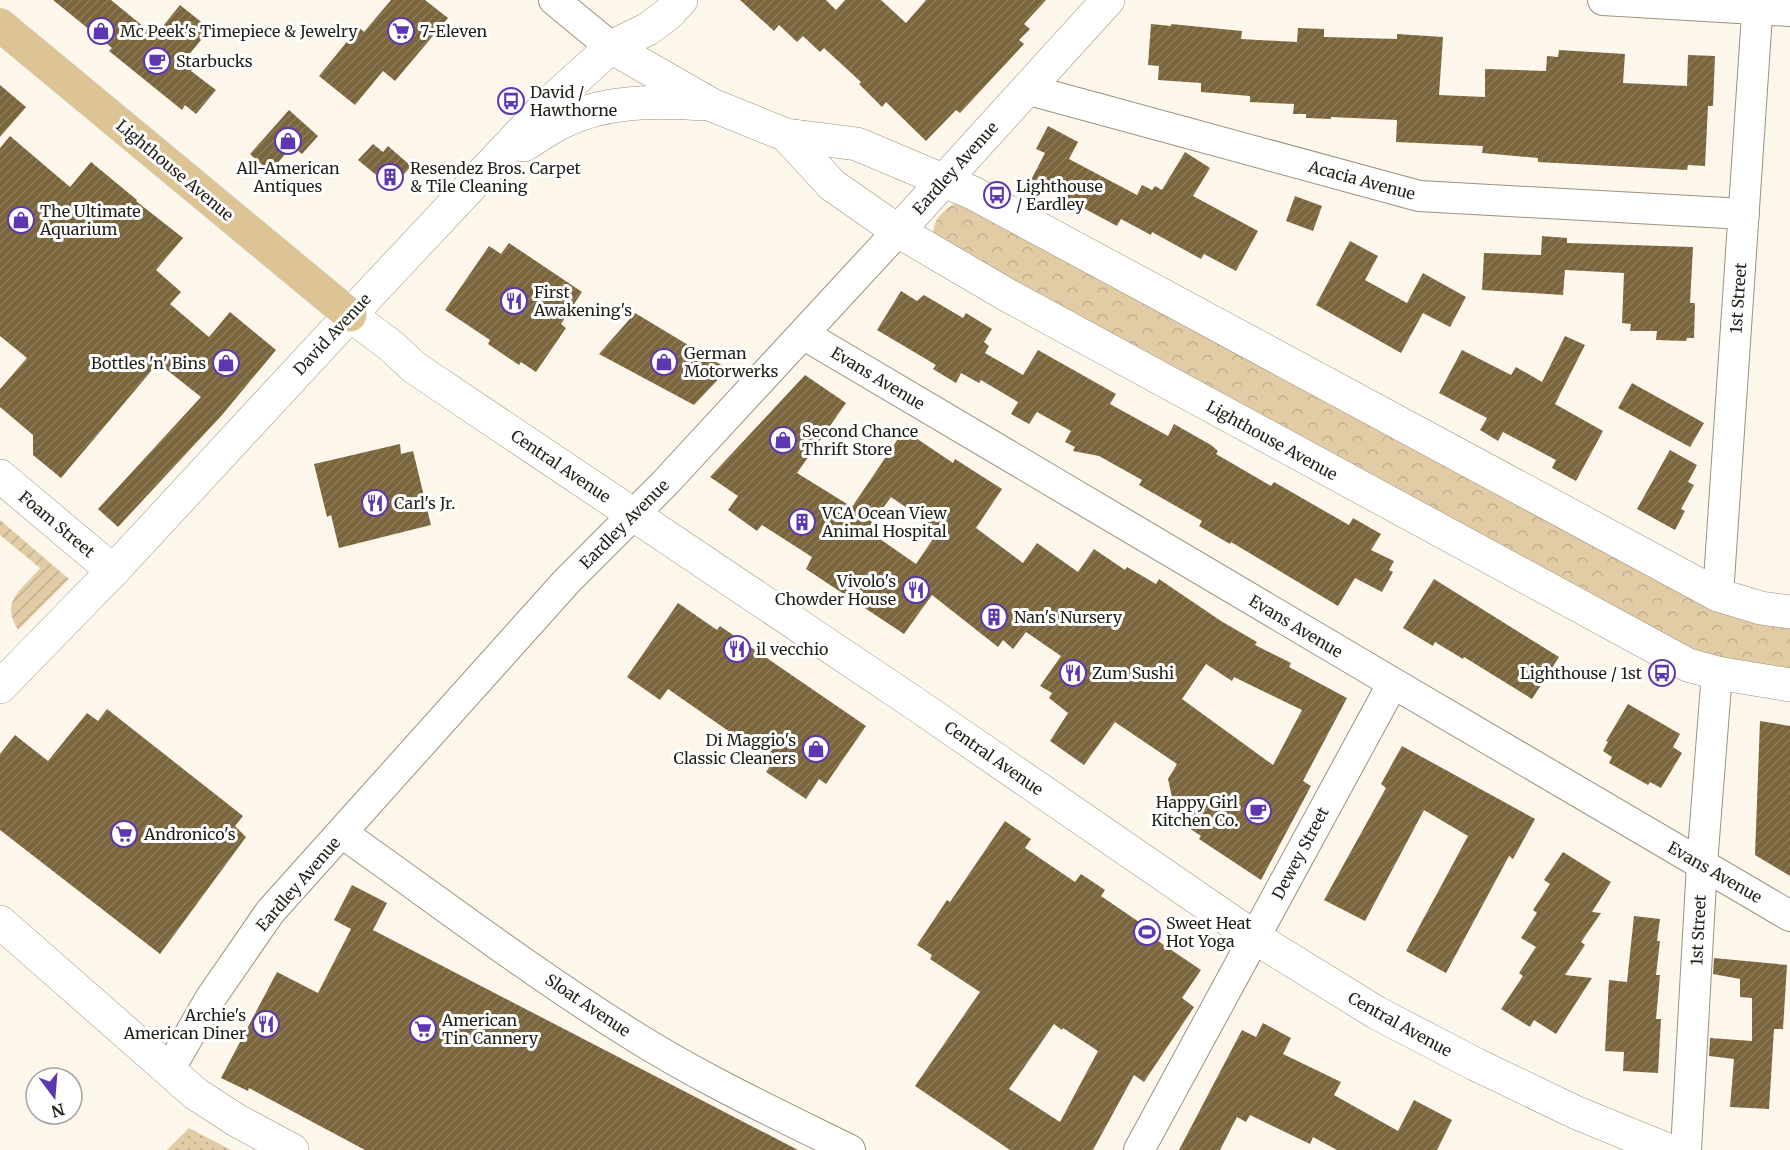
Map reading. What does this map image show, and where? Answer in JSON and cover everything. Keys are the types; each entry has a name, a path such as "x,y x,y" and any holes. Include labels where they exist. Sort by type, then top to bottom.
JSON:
{"main road":[{"name":"David Avenue","path":"0,687 113,571 546,106 611,47 648,29 668,14 681,0"},
{"name":"Eardley Avenue","path":"898,231 1108,0"},
{"name":"Lighthouse Avenue","path":"0,25 350,315"},
{"name":"Lighthouse Avenue","path":"611,47 712,105 786,135 857,144 973,193 1718,595 1761,608 1790,612"},
{"path":"489,166 561,122 593,111 629,103 663,102 712,105"},
{"name":"Lighthouse Avenue","path":"786,135 832,186 898,231 1007,295 1688,665 1717,674 1790,685"},
{"name":"Central Avenue","path":"350,315 390,345 415,368 917,705 1254,937 1377,1013 1475,1064 1577,1113 1668,1150"},
{"name":"Foam Street","path":"0,476 113,571"},
{"path":"0,922 196,1094 292,1150"}],"street":[{"path":"554,0 611,47"},
{"path":"1603,0 1758,5 1790,11"},
{"name":"1st Street","path":"1718,595 1758,5"},
{"name":"Acacia Avenue","path":"1026,89 1419,196 1744,213"},
{"name":"Eardley Avenue","path":"168,1070 210,999 270,912 567,581 635,515 898,231"},
{"name":"Evans Avenue","path":"803,334 1790,916"},
{"name":"1st Street","path":"1686,1150 1702,864 1717,674"},
{"name":"Dewey Street","path":"1139,1150 1393,683"},
{"name":"Sloat Avenue","path":"342,833 500,946 629,1033 720,1087 850,1150"}],"green space":[{"path":"955,203 963,203 1790,626 1790,671 1697,654 1032,293 933,233 940,215"},
{"path":"0,520 69,579 18,630 11,611 12,603 15,596 40,568 0,535"},
{"path":"189,1128 231,1150 167,1150"}],"building":[{"name":"Starbucks","path":"53,0 111,0 155,36 180,5 210,29 188,56 197,63 191,71 216,90 196,114 185,105 182,110 109,51 112,48"},
{"name":"7-Eleven","path":"391,0 425,0 448,18 395,81 383,71 355,105 319,76 359,27 364,32"},
{"path":"740,0 826,0 836,10 845,0 881,0 906,23 926,0 1046,0 1024,24 1030,29 1019,40 1024,44 960,113 956,110 926,141 886,102 882,107 859,84 861,82 824,48 820,52 803,36 797,42 779,25 774,31"},
{"path":"1151,24 1242,31 1241,39 1297,42 1298,28 1324,29 1324,37 1397,39 1397,34 1443,37 1439,95 1485,97 1485,69 1546,71 1547,56 1558,57 1559,50 1625,54 1623,83 1687,86 1688,55 1715,56 1713,106 1708,106 1705,166 1688,165 1687,170 1538,162 1538,158 1482,153 1483,146 1396,142 1397,120 1306,118 1306,114 1293,114 1294,104 1250,102 1250,96 1201,92 1201,83 1158,80 1159,66 1148,65"},
{"path":"0,85 26,107 0,137"},
{"name":"All-American Antiques","path":"289,110 318,136 302,154 292,146 270,172 250,154"},
{"path":"1048,126 1078,142 1069,159 1137,195 1142,185 1152,190 1155,186 1162,190 1185,152 1210,168 1193,196 1258,231 1236,271 1204,254 1201,259 1152,232 1151,235 1121,219 1117,226 1031,180 1045,153 1036,149"},
{"path":"10,136 70,187 91,162 183,238 156,270 181,292 170,304 209,337 230,312 276,350 222,415 118,527 98,509 201,397 158,363 61,478 33,455 33,435 0,407 0,389 27,358 0,336 0,148"},
{"name":"Resendez Bros. Carpet & Tile Cleaning","path":"373,144 383,152 388,146 411,166 392,188 358,160"},
{"path":"1295,196 1322,206 1313,231 1286,221"},
{"path":"1542,236 1567,238 1567,243 1693,247 1690,303 1695,303 1694,338 1687,338 1686,341 1656,340 1657,331 1630,331 1631,324 1622,323 1624,273 1565,270 1563,295 1482,290 1484,253 1541,255"},
{"path":"1350,241 1378,256 1365,280 1407,303 1423,273 1466,297 1450,327 1423,313 1401,353 1316,305"},
{"name":"First Awakening's","path":"509,243 582,292 561,324 566,328 536,372 521,362 519,365 488,344 490,340 445,310 489,246 501,254"},
{"path":"901,291 917,301 924,295 963,318 966,313 992,329 984,342 989,346 985,353 1023,375 1038,350 1116,394 1110,404 1168,436 1174,424 1211,445 1218,451 1216,454 1271,486 1274,482 1349,525 1353,518 1381,534 1371,550 1394,561 1389,570 1393,572 1382,592 1355,578 1338,606 1231,542 1230,544 1199,526 1202,521 1139,485 1142,480 1099,456 1073,451 1075,447 1065,442 1071,431 1037,412 1029,424 1011,414 1018,402 981,380 979,383 961,373 956,383 933,369 936,365 877,330"},
{"name":"German Motorwerks","path":"635,313 728,369 694,405 599,354"},
{"path":"1565,336 1585,345 1555,404 1603,431 1576,481 1552,468 1556,460 1503,432 1498,441 1480,430 1487,418 1439,393 1462,350 1511,375 1516,367 1542,382"},
{"path":"805,375 846,403 797,473 852,507 904,430 953,463 955,459 1002,489 976,528 1023,563 1037,543 1078,572 1094,549 1125,570 1127,567 1156,584 1159,579 1221,621 1257,642 1255,645 1291,663 1289,667 1347,698 1303,781 1311,786 1261,880 1199,839 1201,836 1177,820 1168,779 1177,764 1115,722 1084,765 1050,741 1068,713 1049,698 1052,693 1040,686 1061,656 1026,632 1013,649 1003,640 998,647 932,595 904,634 806,569 812,557 762,525 757,531 728,510 738,496 710,477","holes":["891,497 939,530 916,564 867,530","1206,664 1232,681 1234,677 1302,710 1273,765 1182,699"]},
{"path":"1632,383 1704,423 1690,447 1618,408"},
{"name":"Carl's Jr.","path":"400,444 401,454 413,451 431,525 339,548 331,515 327,517 314,464"},
{"path":"1670,450 1697,465 1688,482 1694,485 1681,509 1685,511 1675,530 1637,509"},
{"path":"1434,579 1559,657 1532,699 1464,657 1463,659 1435,642 1433,646 1403,628"},
{"path":"678,603 717,630 720,626 866,726 826,784 819,779 806,799 766,772 773,762 668,689 660,700 627,677"},
{"path":"1628,704 1680,734 1673,747 1682,753 1661,788 1650,782 1648,785 1609,763 1612,757 1603,751 1608,742 1606,741"},
{"name":"Andronico's","path":"107,709 243,816 235,826 246,837 160,954 0,830 0,754 15,735 48,761 87,713 98,721"},
{"path":"1760,721 1790,726 1790,876 1755,855"},
{"path":"1402,746 1535,819 1513,859 1509,856 1446,973 1406,951 1468,836 1424,810 1365,921 1324,900 1386,788 1381,784"},
{"path":"1005,821 1031,839 1025,848 1075,882 1081,874 1105,890 1101,896 1161,937 1158,941 1201,970 1182,998 1194,1007 1144,1082 1134,1075 1093,1150 1010,1150 915,1086 980,992 930,959 932,955 917,945 947,900 950,902","holes":["1054,1024 1062,1030 1063,1028 1098,1051 1060,1122 1009,1089"]},
{"path":"1563,852 1611,882 1592,912 1601,913 1581,942 1585,945 1565,975 1592,978 1556,1034 1534,1020 1530,1027 1501,1009 1523,976 1519,973 1536,947 1521,938 1537,913 1533,910 1550,884 1544,880"},
{"name":"American Tin Cannery","path":"352,885 387,903 373,930 798,1150 365,1150 249,1088 248,1091 221,1078 277,972 318,993 351,929 334,920"},
{"path":"1634,916 1660,919 1656,975 1660,975 1656,1019 1661,1019 1658,1073 1623,1071 1624,1052 1605,1051 1609,980 1627,982"},
{"path":"1714,958 1787,965 1783,1029 1774,1029 1769,1109 1730,1107 1734,1059 1709,1056 1710,1038 1752,1041 1752,998 1740,997 1740,979 1713,974"},
{"path":"1263,1023 1291,1038 1283,1054 1341,1082 1334,1095 1398,1131 1414,1100 1452,1120 1437,1150 1337,1150 1313,1137 1310,1144 1250,1115 1246,1122 1237,1117 1220,1150 1179,1150 1242,1030 1256,1037"}],"place":[{"name":"Mc Peek's Timepiece & Jewelry","path":"101,31"},
{"name":"7-Eleven","path":"401,31"},
{"name":"Starbucks","path":"157,61"},
{"name":"David / Hawthorne","path":"511,101"},
{"name":"All-American Antiques","path":"288,141"},
{"name":"Resendez Bros. Carpet & Tile Cleaning","path":"390,177"},
{"name":"Lighthouse / Eardley","path":"997,195"},
{"name":"The Ultimate Aquarium","path":"21,220"},
{"name":"First Awakening's","path":"514,301"},
{"name":"German Motorwerks","path":"664,362"},
{"name":"Bottles 'n' Bins","path":"226,363"},
{"name":"Second Chance Thrift Store","path":"783,440"},
{"name":"Carl's Jr.","path":"375,503"},
{"name":"VCA Ocean View Animal Hospital","path":"802,522"},
{"name":"Vivolo's Chowder House","path":"916,590"},
{"name":"Nan's Nursery","path":"994,617"},
{"name":"il vecchio","path":"737,649"},
{"name":"Zum Sushi","path":"1073,673"},
{"name":"Lighthouse / 1st","path":"1662,673"},
{"name":"Di Maggio's Classic Cleaners","path":"816,749"},
{"name":"Happy Girl Kitchen Co.","path":"1258,811"},
{"name":"Andronico's","path":"124,834"},
{"name":"Sweet Heat Hot Yoga","path":"1147,932"},
{"name":"Archie's American Diner","path":"266,1024"},
{"name":"American Tin Cannery","path":"423,1029"}]}
